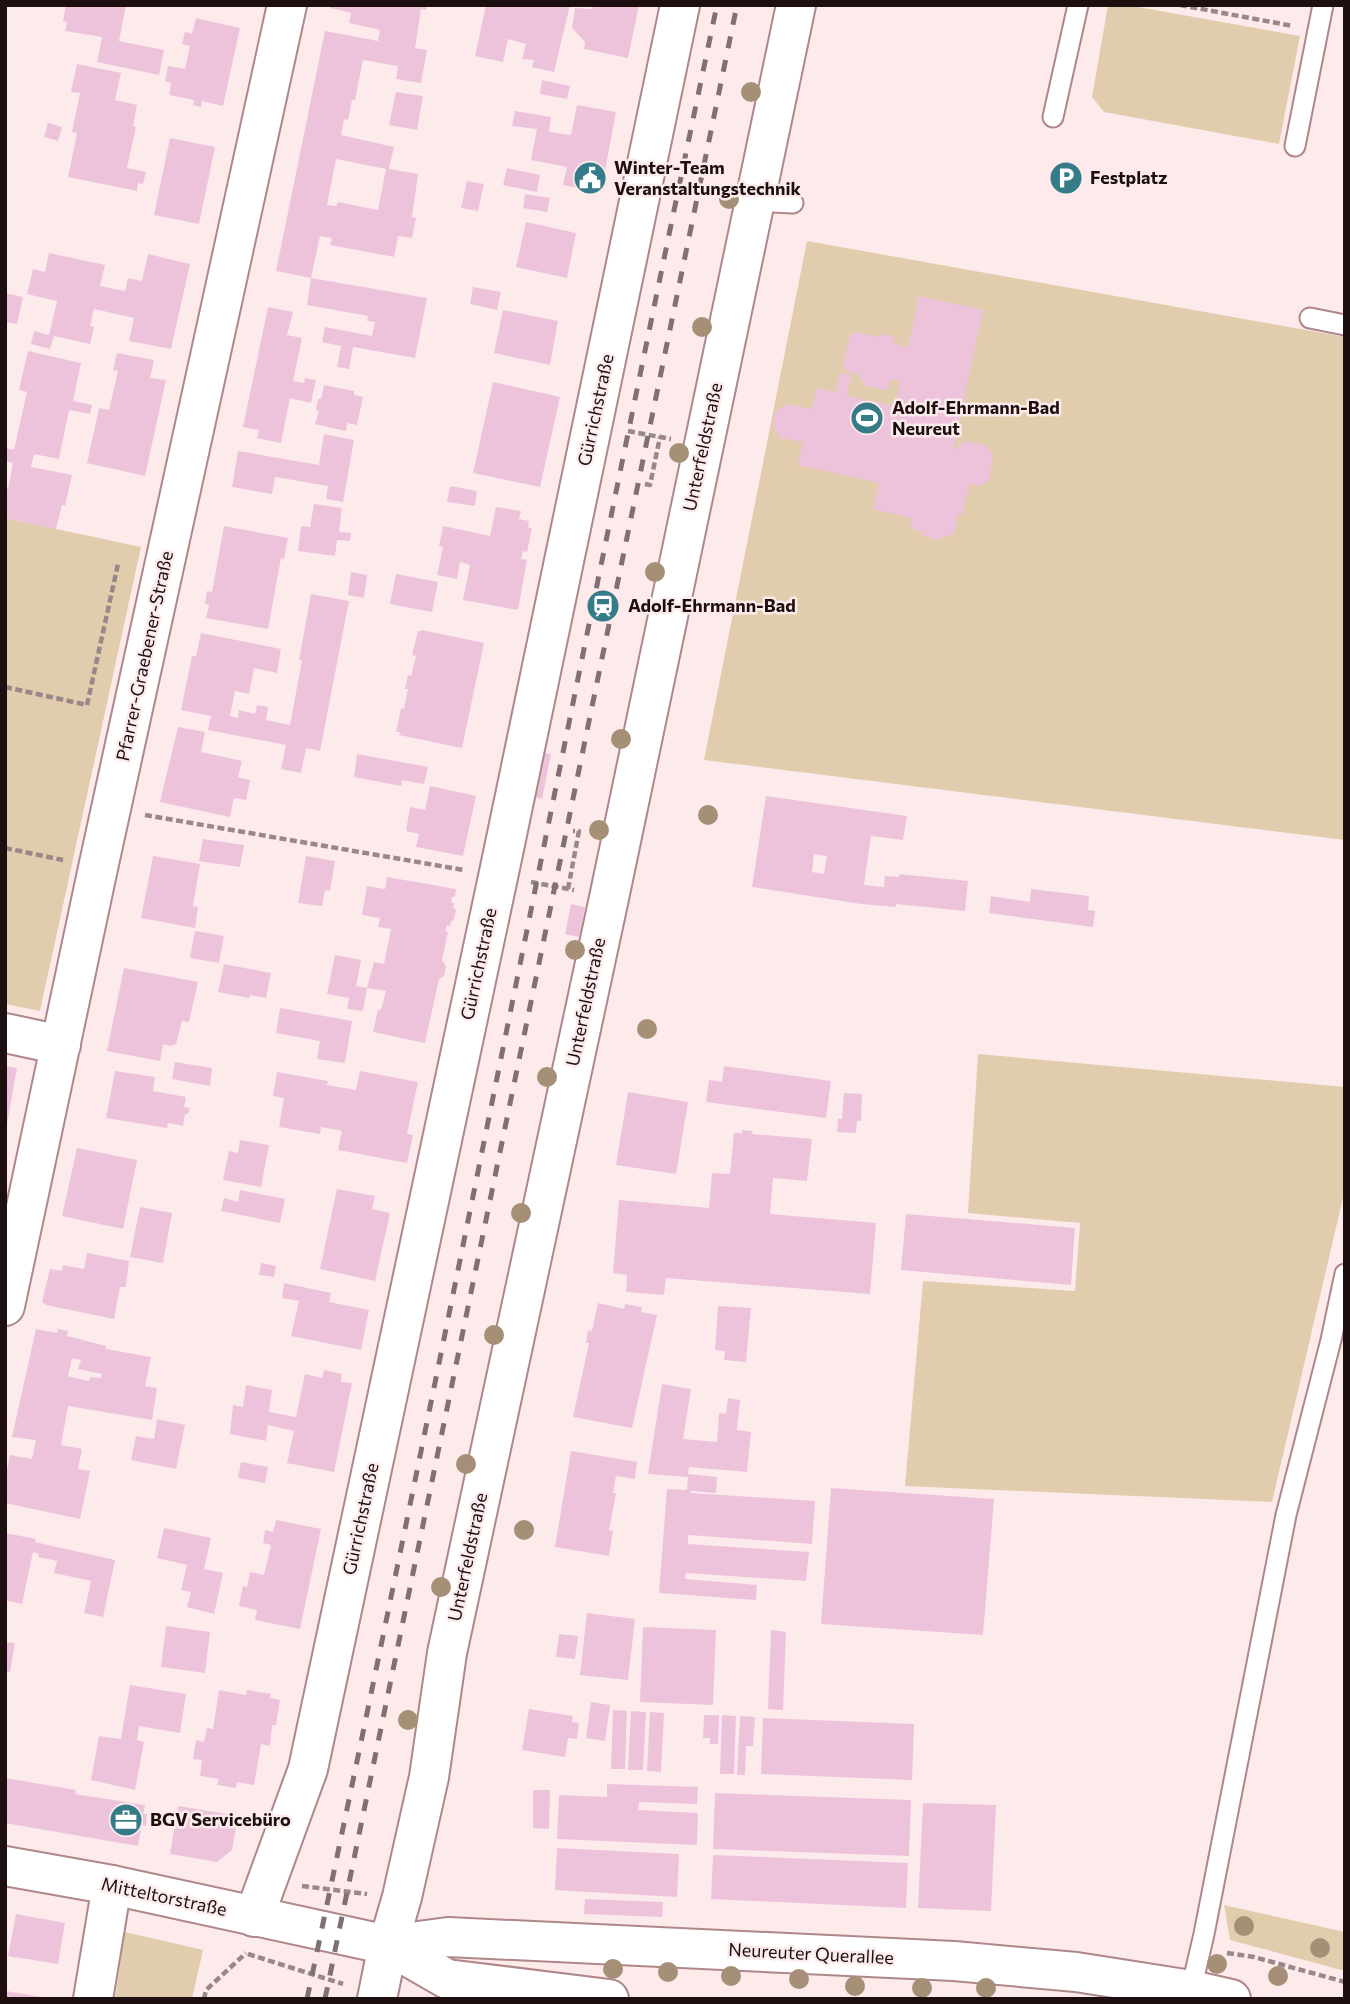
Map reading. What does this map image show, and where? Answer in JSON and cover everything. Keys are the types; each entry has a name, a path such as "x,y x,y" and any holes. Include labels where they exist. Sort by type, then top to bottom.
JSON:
{"street":[{"name":"Pfarrer-Graebener-Straße","path":"5,1306 286,5"},
{"name":"Gürrichstraße","path":"254,1917 308,1769 680,5"},
{"name":"Unterfeldstraße","path":"377,1999 429,1777 447,1653 604,923 796,5"},
{"path":"5,1033 61,1045"},
{"name":"Mitteltorstraße","path":"5,1866 112,1885 321,1931"},
{"path":"93,1999 112,1885"},
{"name":"Neureuter Querallee","path":"321,1931 388,1945 447,1979 609,1999"},
{"name":"Neureuter Querallee","path":"388,1945 448,1937 954,1961 1076,1972 1231,1999"}],"lane":[{"path":"1053,117 1078,5"},
{"path":"1295,146 1323,5"},
{"path":"755,201 793,203"},
{"path":"1310,318 1345,325"},
{"path":"1191,1990 1286,1515 1345,1274"}],"path":[{"path":"1180,5 1316,30"},
{"path":"621,429 652,435"},
{"path":"645,484 650,485 660,437"},
{"path":"5,687 87,705 118,564"},
{"path":"112,810 565,888 579,831 573,831"},
{"path":"5,848 98,868"},
{"path":"268,1880 402,1897"},
{"path":"204,1999 206,1990 246,1954"}],"shaded area":[{"path":"1108,5 1127,5 1300,36 1279,144 1104,112 1092,97"},
{"path":"807,241 1345,337 1345,840 704,760"},
{"path":"5,518 141,547 40,1011 5,1004"},
{"path":"978,1054 1345,1087 1345,1189 1272,1502 905,1486 923,1281 1075,1291 1080,1223 968,1213"},
{"path":"1224,1905 1345,1932 1345,1971 1230,1940"},
{"path":"125,1932 203,1950 192,1999 115,1999"}],"building":[{"path":"66,5 126,5 119,41 164,50 159,75 97,62 102,37 65,31 67,22 63,21"},
{"path":"330,5 427,5 426,10 421,9 415,48 427,50 421,83 396,79 398,66 363,60 355,100 352,100 348,120 344,119 341,135 394,147 389,169 418,174 412,217 416,218 412,238 398,236 394,257 330,245 332,238 320,236 311,278 276,271 325,31 378,41 380,30 349,23 351,13 330,8","holes":["336,159 386,169 378,210 338,202 336,206 327,205"]},
{"path":"486,5 570,5 554,72 532,67 534,60 522,59 526,44 508,39 503,62 475,56"},
{"path":"593,5 639,5 628,58 584,49 585,42 572,28 575,8 592,9"},
{"path":"196,18 240,28 223,106 202,101 201,107 193,105 194,100 169,95 171,83 165,81 168,66 185,69 190,46 182,44 185,32 192,34"},
{"path":"77,64 121,73 115,100 137,105 133,126 136,127 127,168 146,172 143,184 138,183 137,191 68,177 77,133 72,132 80,93 71,92"},
{"path":"542,80 570,86 567,99 540,94"},
{"path":"396,92 423,96 417,130 389,125"},
{"path":"577,105 616,112 601,192 563,185 567,167 531,160 537,129 512,126 515,111 551,117 549,132 571,135"},
{"path":"48,123 62,127 58,141 44,137"},
{"path":"170,138 215,147 199,224 154,215"},
{"path":"507,168 540,175 537,192 503,185"},
{"path":"467,181 484,184 478,211 461,208"},
{"path":"525,194 550,198 547,212 523,208"},
{"path":"526,222 576,233 567,278 516,267"},
{"path":"49,253 105,265 100,286 125,291 128,278 142,281 148,254 190,264 171,349 129,341 134,318 94,309 90,344 54,336 50,349 31,344 34,331 49,335 57,301 27,294 33,269 45,272"},
{"path":"311,278 427,298 415,358 353,347 349,369 337,367 341,346 322,342 325,327 372,336 375,322 367,321 368,316 307,305"},
{"path":"473,287 501,292 497,310 470,304"},
{"path":"5,293 23,297 17,324 5,322"},
{"name":"Adolf-Ehrmann-Bad Neureut","path":"919,296 983,310 953,450 966,441 986,445 993,456 989,480 980,486 969,484 962,515 958,514 954,533 948,537 941,536 940,540 922,536 923,532 915,530 910,524 911,518 873,509 879,483 798,465 803,442 781,438 773,426 776,411 788,404 812,409 817,388 836,392 840,372 851,375 847,396 895,406 900,381 891,379 885,390 866,386 858,374 848,372 843,366 850,335 856,332 879,337 883,334 892,336 894,344 908,347"},
{"path":"268,307 293,312 287,335 302,338 293,381 304,383 305,378 316,380 311,403 290,398 281,443 257,438 259,430 243,427"},
{"path":"503,310 558,321 550,365 494,353"},
{"path":"28,351 81,363 73,401 92,405 90,414 69,410 59,459 34,454 31,467 72,475 56,529 5,518 5,488 8,489 13,463 5,461 5,448 14,450 27,392 19,390"},
{"path":"117,353 154,360 150,378 166,380 145,476 87,463 99,408 109,410 118,371 113,370"},
{"path":"493,382 560,397 540,487 473,473"},
{"path":"324,385 354,391 354,395 363,397 357,425 347,423 346,431 315,424 319,411 316,410 318,399 321,399"},
{"path":"324,434 354,440 343,502 326,499 328,486 275,477 272,494 232,487 238,451 319,465"},
{"path":"450,486 477,491 475,506 447,502"},
{"path":"314,504 342,508 339,532 351,533 350,541 337,540 335,556 298,551 301,526 310,527"},
{"path":"496,507 521,511 519,519 529,521 528,528 532,528 527,552 523,551 521,559 527,560 518,610 463,600 470,565 460,562 457,579 437,575 443,547 439,546 443,526 490,536"},
{"path":"224,526 288,538 284,559 281,558 268,629 206,618 209,605 205,604 207,591 212,592"},
{"path":"351,572 367,575 364,598 348,595"},
{"path":"396,574 438,582 432,612 390,604"},
{"path":"311,594 349,601 320,751 306,748 301,773 281,769 286,745 208,730 211,716 181,710 192,656 196,656 201,633 281,649 277,673 254,668 249,694 235,691 230,716 238,718 239,710 255,714 257,705 268,707 266,720 290,725"},
{"path":"418,631 484,643 462,748 399,735 400,732 396,732 401,708 404,709 408,675 411,676 416,656 412,655"},
{"path":"178,727 205,732 201,752 242,761 238,777 250,780 246,800 234,798 230,817 160,802"},
{"path":"543,753 551,754 542,799 534,797"},
{"path":"357,754 428,767 424,784 402,780 401,786 354,777"},
{"path":"430,786 476,796 463,856 416,847 419,834 406,831 410,807 425,810"},
{"path":"766,796 907,816 903,840 871,836 864,885 884,887 885,876 899,877 899,874 968,881 965,911 896,904 896,907 861,904 752,887","holes":["814,854 827,856 824,874 812,872"]},
{"path":"203,839 244,845 240,867 199,861"},
{"path":"153,856 200,864 193,906 198,907 195,928 141,918"},
{"path":"306,856 335,861 330,891 325,890 322,906 298,903"},
{"path":"387,877 456,889 451,902 456,910 454,919 445,931 448,932 442,960 446,966 444,976 439,979 425,1043 373,1032 386,991 367,988 374,962 384,964 391,929 378,927 380,918 362,915 367,886 385,889"},
{"path":"1031,889 1089,896 1088,910 1095,911 1093,927 989,913 991,896 1030,902"},
{"path":"571,904 585,907 579,937 565,934"},
{"path":"195,931 224,936 219,963 190,958"},
{"path":"335,955 361,960 356,986 367,988 363,1011 347,1009 349,998 327,994"},
{"path":"224,964 271,973 266,998 250,995 249,998 218,992"},
{"path":"124,968 198,982 189,1022 182,1021 176,1044 163,1044 160,1061 107,1051"},
{"path":"280,1008 352,1021 345,1063 317,1059 320,1041 276,1033"},
{"path":"175,1062 212,1068 210,1086 172,1079"},
{"path":"5,1066 17,1068 7,1124 5,1124"},
{"path":"724,1066 831,1081 826,1118 706,1102 709,1080 722,1082"},
{"path":"115,1071 155,1077 153,1091 186,1097 184,1107 190,1108 188,1114 185,1114 183,1126 168,1123 167,1128 106,1118"},
{"path":"360,1071 418,1082 407,1134 413,1135 407,1163 338,1150 342,1131 321,1127 320,1134 279,1127 284,1098 273,1096 277,1072 328,1081 327,1085 356,1090"},
{"path":"628,1092 688,1102 676,1174 616,1165"},
{"path":"844,1093 862,1094 861,1121 857,1121 856,1133 837,1132 838,1119 842,1119"},
{"path":"742,1130 753,1131 752,1134 812,1139 807,1181 773,1178 770,1214 876,1223 870,1294 666,1278 664,1295 626,1292 627,1275 613,1273 619,1200 709,1208 712,1173 730,1174 734,1133 742,1133"},
{"path":"240,1140 269,1145 261,1187 223,1180 229,1151 238,1153"},
{"path":"77,1148 137,1160 123,1229 62,1216"},
{"path":"337,1189 375,1196 372,1209 390,1213 375,1281 320,1269"},
{"path":"240,1190 285,1199 280,1223 221,1211 224,1198 238,1202"},
{"path":"140,1207 172,1213 163,1263 130,1257"},
{"path":"906,1214 1075,1228 1071,1285 901,1270"},
{"path":"87,1253 129,1261 126,1287 120,1287 114,1319 42,1302 50,1269 62,1271 63,1265 84,1269"},
{"path":"261,1263 276,1266 274,1277 259,1275"},
{"path":"284,1283 331,1293 329,1302 369,1310 361,1350 291,1336 299,1301 282,1298"},
{"path":"598,1303 624,1309 625,1304 642,1307 641,1312 657,1315 632,1428 573,1417 589,1343 586,1343 588,1330 592,1331"},
{"path":"718,1306 751,1308 746,1362 724,1360 725,1351 715,1350"},
{"path":"36,1329 57,1333 58,1329 68,1331 67,1336 106,1346 106,1349 151,1357 145,1386 157,1388 152,1420 68,1406 61,1445 82,1449 78,1469 90,1471 80,1519 5,1503 5,1479 10,1455 32,1459 36,1440 12,1437","holes":["72,1358 81,1360 78,1369 102,1374 101,1378 90,1377 89,1381 68,1376"]},
{"path":"324,1370 342,1374 341,1382 352,1383 334,1472 287,1463 294,1431 268,1425 266,1441 230,1434 233,1405 243,1407 246,1385 272,1390 269,1412 296,1417 305,1374 322,1378"},
{"path":"662,1384 691,1389 683,1439 717,1442 719,1413 726,1414 728,1398 740,1400 737,1430 751,1432 747,1472 689,1467 688,1474 717,1477 716,1493 691,1493 815,1501 812,1544 688,1535 688,1544 809,1552 806,1581 686,1573 685,1579 757,1585 756,1600 659,1593 667,1489 687,1490 688,1477 648,1474"},
{"path":"157,1419 185,1425 176,1469 131,1460 136,1436 154,1439"},
{"path":"571,1451 637,1462 635,1479 616,1476 613,1493 616,1493 609,1530 613,1531 609,1556 555,1547"},
{"path":"241,1462 268,1467 265,1483 238,1478"},
{"path":"831,1488 994,1499 983,1635 821,1624"},
{"path":"276,1520 321,1529 300,1629 255,1620 257,1610 239,1606 243,1586 247,1587 250,1572 264,1575 271,1545 263,1543 265,1530 273,1532"},
{"path":"164,1528 211,1538 204,1569 223,1573 214,1614 187,1607 191,1592 181,1590 187,1565 157,1558"},
{"path":"5,1533 115,1560 103,1617 84,1613 91,1581 54,1573 57,1561 38,1557 39,1554 33,1552 22,1604 5,1600"},
{"path":"587,1613 635,1619 628,1680 580,1675"},
{"path":"166,1626 210,1632 205,1673 161,1667"},
{"path":"643,1627 716,1630 713,1705 640,1702"},
{"path":"771,1630 786,1632 783,1710 768,1709"},
{"path":"559,1634 578,1636 575,1659 556,1657"},
{"path":"5,1642 15,1643 10,1672 5,1671"},
{"path":"130,1685 186,1694 180,1733 139,1726 137,1740 144,1742 135,1790 91,1780 99,1736 121,1739"},
{"path":"219,1690 246,1695 247,1690 271,1694 270,1698 280,1700 276,1725 272,1725 270,1746 261,1744 254,1785 237,1782 236,1788 217,1785 219,1779 200,1776 202,1760 193,1759 196,1740 204,1742 207,1728 213,1729"},
{"path":"591,1702 610,1705 605,1741 586,1738"},
{"path":"529,1709 573,1716 572,1722 579,1723 577,1739 568,1738 565,1757 522,1750"},
{"path":"613,1710 627,1711 625,1769 611,1769"},
{"path":"631,1711 646,1712 643,1770 628,1770"},
{"path":"650,1712 664,1713 661,1772 647,1771"},
{"path":"704,1715 719,1715 718,1744 710,1744 710,1738 703,1738"},
{"path":"722,1715 736,1716 734,1774 720,1774"},
{"path":"740,1716 755,1717 753,1746 746,1746 745,1775 737,1775"},
{"path":"763,1718 914,1724 912,1780 761,1774"},
{"path":"5,1778 76,1790 75,1794 145,1805 143,1814 147,1814 146,1826 142,1825 138,1846 5,1823"},
{"path":"607,1784 698,1787 697,1804 639,1802 638,1810 698,1813 697,1845 557,1839 559,1795 607,1797"},
{"path":"533,1790 550,1790 549,1829 533,1828"},
{"path":"715,1793 911,1800 909,1856 713,1849"},
{"path":"923,1803 996,1805 991,1911 918,1908"},
{"path":"178,1806 238,1816 232,1850 217,1862 170,1854"},
{"path":"557,1848 679,1854 677,1897 555,1890"},
{"path":"713,1855 908,1863 906,1908 711,1899"},
{"path":"585,1899 663,1902 662,1917 584,1914"},
{"path":"16,1914 65,1923 58,1964 8,1956"},
{"path":"6,1991 42,1997 42,1999 5,1999"}],"railway":[{"path":"307,1999 717,5"},
{"path":"325,1999 737,5"}],"place":[{"name":"Winter-Team Veranstaltungstechnik","path":"590,178"},
{"name":"Festplatz","path":"1066,178"},
{"name":"Adolf-Ehrmann-Bad Neureut","path":"867,418"},
{"name":"Adolf-Ehrmann-Bad","path":"603,606"},
{"name":"BGV Servicebüro","path":"126,1820"}]}
